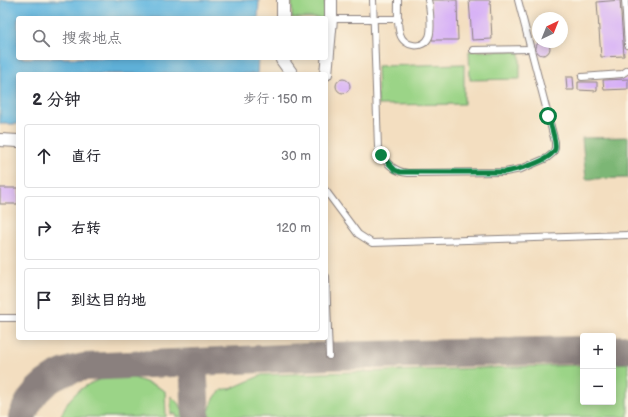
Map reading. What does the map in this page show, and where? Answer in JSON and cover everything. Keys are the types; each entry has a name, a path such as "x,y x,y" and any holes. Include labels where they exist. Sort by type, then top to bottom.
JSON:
{"street":[{"path":"283,0 283,16"},
{"path":"328,52 331,0"},
{"path":"282,60 291,72"},
{"path":"326,72 327,60"},
{"path":"0,140 16,141"}],"lane":[{"path":"373,0 378,148 385,160 395,170 400,172 505,172 521,169 547,158 553,153 556,148 555,142 518,0"},
{"path":"398,0 400,35 406,43 416,46 426,42 431,32 428,0"},
{"path":"625,0 628,45"},
{"path":"331,19 398,19"},
{"path":"473,50 531,49"},
{"path":"582,77 622,74 628,70"},
{"path":"328,194 358,234 372,243 628,235"},
{"path":"0,318 16,318"},
{"path":"328,332 329,356"}],"green space":[{"path":"292,0 325,0 325,16 292,16"},
{"path":"469,51 520,51 520,79 470,80"},
{"path":"464,64 464,104 378,105 377,66"},
{"path":"628,137 628,178 586,179 582,138"},
{"path":"628,363 628,417 208,417 210,408 217,394 225,389 230,389 262,375 580,365 580,405 616,405 616,364"},
{"path":"131,377 154,385 165,391 166,417 61,417 72,397 91,383 106,378"},
{"path":"171,396 178,403 184,417 176,417 176,414 171,414"}],"water":[{"path":"0,0 259,0 258,16 16,16 16,60 258,60 257,72 16,72 16,124 0,124"}],"building":[{"path":"431,0 457,0 458,40 432,40"},
{"path":"469,0 490,0 492,39 472,40"},
{"path":"620,0 624,56 601,57 597,2"},
{"path":"536,48 550,48 548,53 543,55 537,51"},
{"path":"566,77 573,77 574,90 567,90"},
{"path":"343,79 348,81 350,86 348,91 343,93 338,91 336,86 338,81"},
{"path":"628,79 628,89 604,90 603,80"},
{"path":"578,82 597,82 597,91 578,90"},
{"path":"0,188 16,188 16,204 0,204"}],"taxiway":[{"path":"616,350 628,349"},
{"path":"22,417 32,398 46,383 63,373 84,367 329,356 580,350"},
{"path":"193,362 196,417"}],"route":[{"path":"381,155 395,170 408,173 505,172 521,169 547,158 556,148 548,116"}]}
